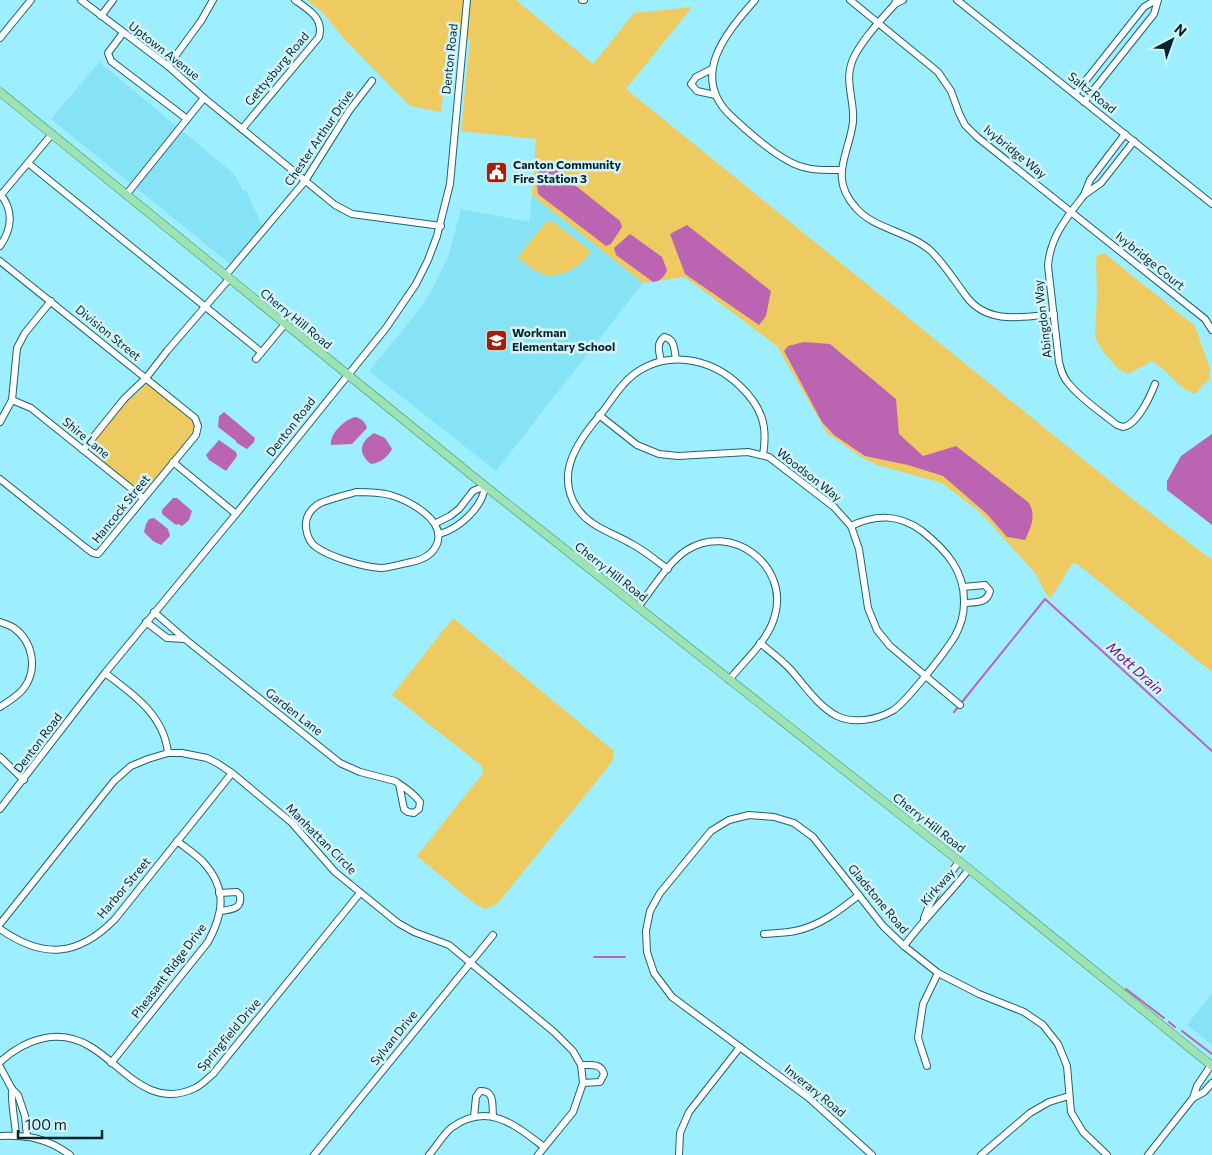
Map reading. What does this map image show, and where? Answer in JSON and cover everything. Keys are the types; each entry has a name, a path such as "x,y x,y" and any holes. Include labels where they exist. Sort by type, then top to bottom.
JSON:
{"main road":[{"name":"Cherry Hill Road","path":"0,92 485,486 969,869 1211,1066"}],"street":[{"path":"0,38 31,0"},
{"name":"Uptown Avenue","path":"81,0 168,66 204,98 126,195"},
{"path":"101,16 113,0"},
{"path":"168,66 213,0"},
{"name":"Gettysburg Road","path":"242,129 319,37 321,29 317,18 296,0"},
{"name":"Denton Road","path":"0,809 105,673 386,328 409,295 428,260 440,226 450,184 467,0"},
{"path":"755,0 720,44 712,69 715,95 731,116 788,162 814,170 841,170"},
{"name":"Ivybridge Way","path":"850,0 933,66 943,77 951,91 962,119 977,137 1071,211"},
{"path":"903,0 896,2 854,56 848,84 853,111 853,123 841,170 846,192 858,211 872,222 909,237 928,249 947,268 968,298 978,307 996,316 1007,318 1054,314"},
{"name":"Saltz Road","path":"958,0 1212,204"},
{"path":"1075,94 1144,7 1157,0"},
{"path":"1084,102 1154,14 1157,0"},
{"path":"1127,29 1136,36"},
{"path":"123,33 108,52 111,61 187,119"},
{"path":"712,69 696,77 692,84 697,91 715,95"},
{"name":"Chester Arthur Drive","path":"83,450 124,399 146,378 305,181 349,110 372,81"},
{"path":"204,98 335,205 352,214 440,226"},
{"path":"0,246 6,238 10,218 10,209 1,194 52,134"},
{"path":"1084,195 1090,180 1125,134"},
{"path":"1084,195 1101,183 1134,141"},
{"path":"28,163 261,352"},
{"name":"Abingdon Way","path":"1084,195 1056,234 1049,254 1048,266 1062,374 1068,383 1117,425 1123,427 1131,424 1149,400 1155,384"},
{"name":"Ivybridge Court","path":"1071,211 1205,319 1212,330"},
{"name":"Division Street","path":"0,261 195,418 198,426"},
{"path":"0,422 12,400 17,348 25,333 51,302"},
{"path":"256,359 285,324"},
{"path":"661,361 658,346 664,337 673,341 676,359"},
{"path":"668,569 632,544 590,522 578,510 572,498 568,475 571,457 578,444 630,378 644,368 661,361 676,359 709,365 726,374 747,393 763,420 766,438 763,455"},
{"name":"Shire Lane","path":"12,400 31,408 143,498"},
{"name":"Woodson Way","path":"599,416 637,445 659,454 678,456 748,452 763,455 783,467 834,507 850,526 858,548 868,608 874,626 890,646 960,705"},
{"name":"Hancock Street","path":"0,479 69,535 96,554 102,551 143,498 196,435 198,426"},
{"path":"173,462 236,514"},
{"path":"436,523 459,509 473,491 485,486 484,496 464,520 458,526 439,534"},
{"path":"356,492 374,492 392,495 429,516 436,523 439,534 431,554 422,560 382,568 341,558 316,547 306,533 305,520 317,505 356,492"},
{"path":"760,643 791,670 823,706 837,716 850,719 864,720 881,716 894,710 925,675 956,634 962,619 963,587 954,563 947,553 915,526 897,519 881,517 866,519 850,526"},
{"path":"638,607 668,569 686,551 697,545 721,541 734,543 745,547 756,555 771,574 775,584 777,609 773,621 760,643 729,680"},
{"path":"963,587 985,585 990,591 988,598 984,601 964,603"},
{"name":"Garden Lane","path":"154,612 184,639 340,762 360,772 395,781 416,796 420,802 419,809 414,813 404,809 399,784"},
{"path":"0,622 14,628 22,635 32,654 32,665 30,679 24,689 0,707"},
{"name":"Garden Lane","path":"146,622 167,638 184,639"},
{"path":"105,673 147,707 156,718 166,738 168,753"},
{"name":"Manhattan Circle","path":"0,924 114,781 131,766 148,758 168,753 182,753 207,758 232,773 292,822 335,872 360,893 398,923 414,932 449,946 554,1032 573,1051 581,1065 583,1083 574,1112 538,1155"},
{"path":"0,757 24,780"},
{"name":"Harbor Street","path":"0,929 18,941 38,949 58,950 84,943 101,933 232,773"},
{"name":"Gladstone Road","path":"654,973 647,952 646,931 650,911 660,893 711,831 729,820 749,816 774,816 794,823 813,836 884,926 904,946 938,973 979,994 1024,1012 1042,1025 1058,1044 1067,1066 1071,1112 1083,1132 1107,1155"},
{"name":"Pheasant Ridge Drive","path":"112,1063 208,942 218,925 221,911 219,893 214,876 204,862 177,841"},
{"name":"Kirkway","path":"924,920 938,889 959,862"},
{"name":"Kirkway","path":"904,946 969,869"},
{"path":"219,893 237,892 240,895 241,901 237,908 221,911"},
{"name":"Springfield Drive","path":"0,1062 13,1050 33,1041 50,1037 78,1040 91,1047 139,1085 157,1093 177,1094 196,1088 213,1074 360,893"},
{"path":"764,934 795,931 815,924 834,915 859,895"},
{"name":"Sylvan Drive","path":"314,1155 493,935"},
{"name":"Inverary Road","path":"654,973 672,997 809,1098 872,1155"},
{"path":"927,1066 918,1038 923,1004 938,973"},
{"path":"679,1155 680,1133 689,1112 740,1048"},
{"path":"581,1065 598,1065 603,1069 604,1074 600,1082 583,1083"},
{"path":"1148,1155 1193,1098 1197,1086 1211,1066"},
{"path":"0,1067 12,1089 18,1095 27,1136"},
{"path":"1193,1098 1204,1092 1212,1083"},
{"path":"12,1089 11,1097 14,1108 16,1136"},
{"path":"474,1117 476,1097 483,1091 488,1092 491,1096 492,1116"},
{"path":"981,1155 1030,1113 1049,1102 1069,1096"},
{"path":"428,1155 450,1129 474,1117 492,1116 512,1123 544,1147"},
{"path":"0,1136 37,1138 52,1144 70,1155"}],"shaded area":[{"path":"307,0 516,0 593,64 634,13 692,7 626,89 1131,498 1212,560 1212,672 1076,563 1072,564 1051,598 1046,594 1035,573 980,512 942,483 877,465 861,457 827,433 777,346 685,277 643,283 532,195 536,139 461,131 470,40 451,27 441,112 410,106 344,39 323,13"},
{"path":"99,62 232,172 243,191 246,190 262,225 230,264 51,119"},
{"path":"551,166 620,221 622,227 611,244 606,246 538,194 536,176 541,168"},
{"name":"Workman Elementary School","path":"532,195 643,283 496,471 369,371 420,309 433,288 449,254 461,209 529,222"},
{"path":"552,221 591,251 582,262 569,271 562,274 548,275 537,272 518,257 546,222"},
{"path":"687,225 771,291 766,316 759,325 685,274 670,234"},
{"path":"630,234 662,257 667,270 660,280 653,282 616,255 614,248"},
{"path":"1104,253 1195,326 1210,369 1209,379 1195,394 1177,383 1152,361 1128,374 1118,369 1102,350 1095,337 1096,259 1099,254"},
{"path":"804,342 830,344 896,399 899,434 923,456 956,446 1028,502 1033,516 1025,540 1007,537 987,514 943,476 908,465 865,456 834,435 822,422 784,351 788,346"},
{"path":"146,382 197,423 194,431 143,494 88,449 127,401 138,393"},
{"path":"224,412 255,438 254,442 247,449 218,427 219,416"},
{"path":"356,417 363,421 367,428 352,444 331,445 333,436 339,427"},
{"path":"374,433 385,438 392,449 383,459 371,464 364,456 362,448 369,436"},
{"path":"1212,434 1212,525 1167,490 1167,481 1181,456"},
{"path":"219,440 236,452 237,456 226,471 209,460 206,455"},
{"path":"173,498 177,498 192,511 189,520 182,526 176,525 162,514 162,510"},
{"path":"154,518 168,529 170,536 161,545 153,541 144,532 149,519"},
{"path":"453,618 614,751 612,762 497,904 485,909 475,904 417,856 483,773 482,766 392,695"},
{"path":"1212,993 1212,1045 1187,1025"}],"waterway":[{"name":"Mott Drain","path":"954,712 1045,599 1212,751"},
{"path":"594,957 625,957"},
{"path":"1126,989 1164,1018"},
{"path":"1169,1022 1175,1027"},
{"path":"1182,1031 1212,1054"}],"place":[{"name":"Canton Community Fire Station 3","path":"497,172"},
{"name":"Workman Elementary School","path":"496,340"}]}
